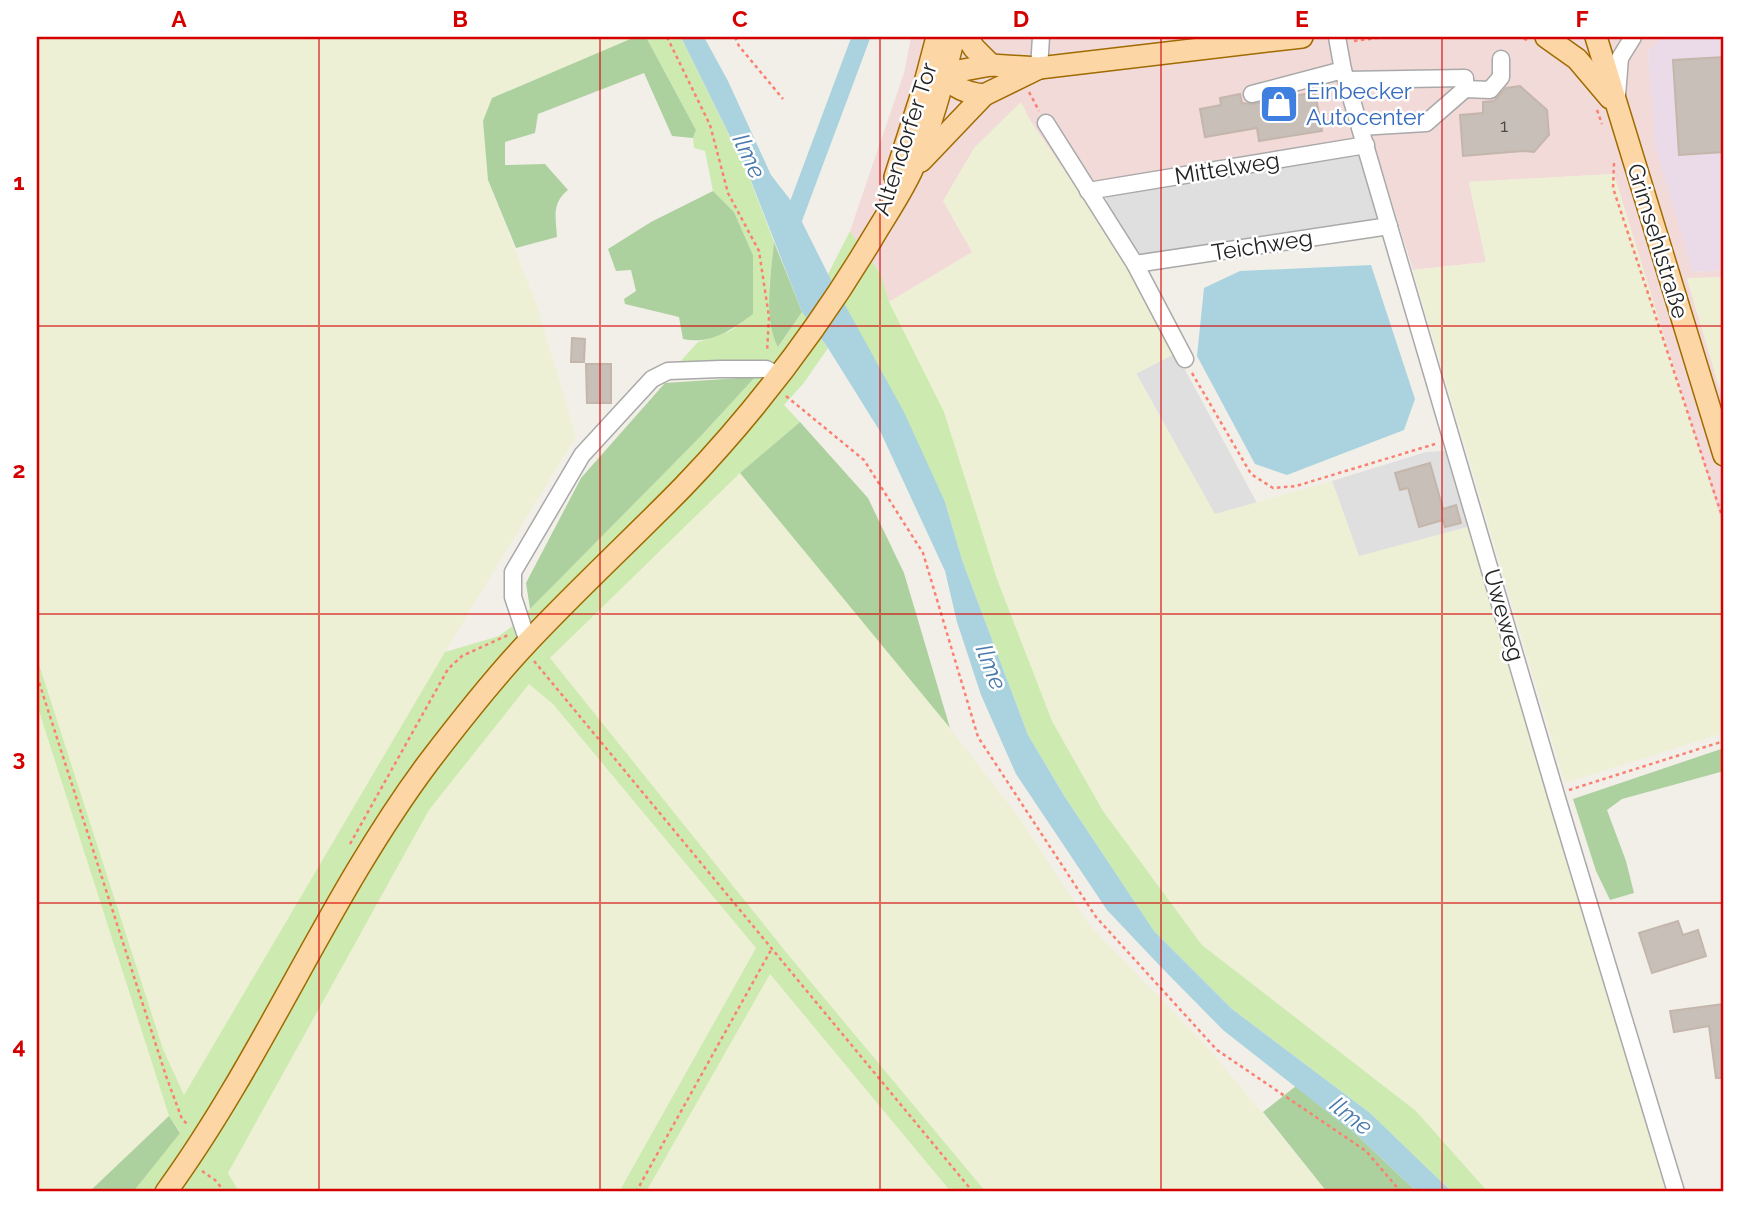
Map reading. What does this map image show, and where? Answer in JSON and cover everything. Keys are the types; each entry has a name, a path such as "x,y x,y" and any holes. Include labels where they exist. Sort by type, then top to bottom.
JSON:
{"main road":[{"name":"Altendorfer Tor","path":"166,1192 189,1162 372,847 426,766 528,642 684,486 795,357 860,260 912,170 944,77 954,37"},
{"path":"967,37 991,65"},
{"path":"923,90 944,77 991,65 1039,68 1256,40 1302,37"},
{"path":"1546,37 1577,59 1616,104"},
{"name":"Grimsehlstraße","path":"1596,37 1723,450"},
{"name":"Altendorfer Tor","path":"871,241 899,165 935,44"},
{"path":"935,44 944,77 968,93 984,95"},
{"path":"912,170 984,95 1039,68"}],"street":[{"path":"1039,68 1041,37"},
{"name":"Uweweg","path":"1337,37 1345,75 1389,226 1676,1192"},
{"path":"1616,104 1620,58 1633,37"},
{"path":"1360,127 1426,123 1465,89 1490,90 1501,76 1501,58"},
{"path":"1252,94 1345,75 1465,78 1465,89"},
{"path":"1046,124 1135,264 1185,359"},
{"name":"Mittelweg","path":"1088,191 1366,145"},
{"name":"Teichweg","path":"1135,264 1389,226"},
{"path":"528,642 513,597 513,572 582,455 652,379 668,371 779,377"}],"path":[{"path":"667,37 710,125 728,193 759,251 784,394 864,460 923,553 978,737 1096,917 1217,1049 1366,1151 1401,1192"},
{"path":"735,37 739,46 783,99"},
{"path":"1027,89 1046,124"},
{"path":"1614,157 1613,188 1724,522"},
{"path":"1185,359 1251,474 1273,488 1296,486 1452,439"},
{"path":"528,642 533,660 973,1192"},
{"path":"37,676 166,1076 182,1119 203,1139"},
{"path":"1556,794 1724,741"},
{"path":"636,1192 771,950"},
{"path":"189,1162 215,1180 225,1192"}],"shaded area":[{"path":"911,37 1663,37 1648,51 1656,146 1693,272 1724,270 1724,277 1687,279 1724,403 1724,530 1613,174 1469,182 1486,262 1413,270 1375,148 1078,190 1021,103 973,252 889,302 881,274 850,231 904,73"},
{"path":"1663,37 1724,37 1724,270 1693,272 1655,146 1648,51"},
{"path":"1362,150 1382,211 1372,221 1142,255 1131,250 1107,211 1106,194"},
{"path":"1176,353 1257,503 1215,515 1136,373"},
{"path":"1455,450 1475,525 1359,557 1332,481 1426,452"}],"green space":[{"path":"37,37 635,37 492,98 488,180 537,306 576,436 184,1095 163,1049 37,658"},
{"path":"635,37 646,37 696,130 693,138 672,136 644,73 538,114 535,133 505,142 505,165 545,164 568,190 557,206 557,237 516,248 488,180 483,121 492,98"},
{"path":"646,37 681,37 748,174 774,242 769,287 779,346 802,312 828,348 803,384 784,405 800,422 740,473 550,658 790,957 986,1192 951,1192 770,974 646,1192 619,1192 756,948 553,704 529,684 429,810 228,1173 239,1192 133,1192 180,1132 169,1116 37,705 37,658 163,1049 184,1095 445,652 499,636 515,624 700,437 770,360 677,365 698,342 730,331 753,314 753,255 734,212 713,191 705,151 694,148 696,130"},
{"path":"1021,102 1031,122 1078,190 1171,339 1176,353 1136,374 1215,514 1332,481 1359,556 1475,525 1674,1192 1488,1192 1416,1111 1202,945 1103,811 1052,721 889,302 972,252 943,201 974,148"},
{"path":"1614,174 1724,530 1724,733 1565,783 1413,270 1486,262 1469,182"},
{"path":"713,191 734,212 753,255 753,314 720,335 702,340 683,339 679,317 625,304 624,299 636,291 631,270 616,271 608,249 651,222"},
{"path":"850,231 881,274 889,302 944,412 997,579 1052,721 1103,811 1202,945 1416,1111 1488,1192 1452,1192 1370,1113 1232,1009 1154,931 1067,800 1028,735 962,560 945,502 828,274"},
{"path":"774,242 802,312 778,347 773,336 769,310"},
{"path":"1724,277 1724,403 1687,278"},
{"path":"755,377 700,437 530,609 526,583 581,478 665,383"},
{"path":"800,422 868,498 904,573 950,728 740,473"},
{"path":"740,473 950,728 1023,823 1089,925 1211,1051 1327,1192 986,1192 790,957 549,658"},
{"path":"529,683 553,704 756,948 619,1192 239,1192 228,1173 429,810"},
{"path":"37,705 169,1116 89,1192 37,1192"},
{"path":"1724,748 1724,771 1622,799 1607,810 1626,861 1634,893 1610,900 1596,871 1573,799"},
{"path":"769,973 951,1192 646,1192"},
{"path":"1296,1086 1358,1136 1417,1192 1327,1192 1263,1112"},
{"path":"169,1116 180,1133 133,1192 89,1192"}],"water":[{"name":"Ilme","path":"681,37 704,37 728,81 771,175 792,202 828,274 904,412 945,502 962,560 1028,735 1065,797 1154,931 1232,1009 1370,1113 1452,1192 1417,1192 1358,1136 1223,1030 1107,910 1016,774 981,695 957,622 945,571 881,433 802,312 748,173"},
{"path":"1371,265 1415,399 1404,430 1287,475 1255,464 1197,356 1204,288 1240,271"}],"building":[{"path":"1724,57 1724,152 1679,155 1673,60"},
{"path":"1520,86 1547,110 1549,135 1534,152 1463,156 1460,115 1483,113 1483,102 1494,101 1506,88"},
{"path":"1315,92 1322,131 1259,141 1257,128 1205,137 1200,109 1221,105 1220,98 1240,94 1242,103 1254,104"},
{"path":"572,338 585,339 584,362 571,362"},
{"path":"586,364 611,364 611,403 587,403"},
{"path":"1430,463 1443,509 1456,505 1461,523 1445,527 1443,520 1419,527 1408,488 1400,490 1395,473"},
{"path":"1678,921 1683,935 1698,930 1706,956 1652,973 1639,933"},
{"path":"1724,1004 1724,1078 1716,1078 1709,1026 1674,1032 1670,1011"}],"waterway":[{"path":"789,230 861,37"}],"place":[{"name":"Einbecker Autocenter","path":"1279,104"}]}
